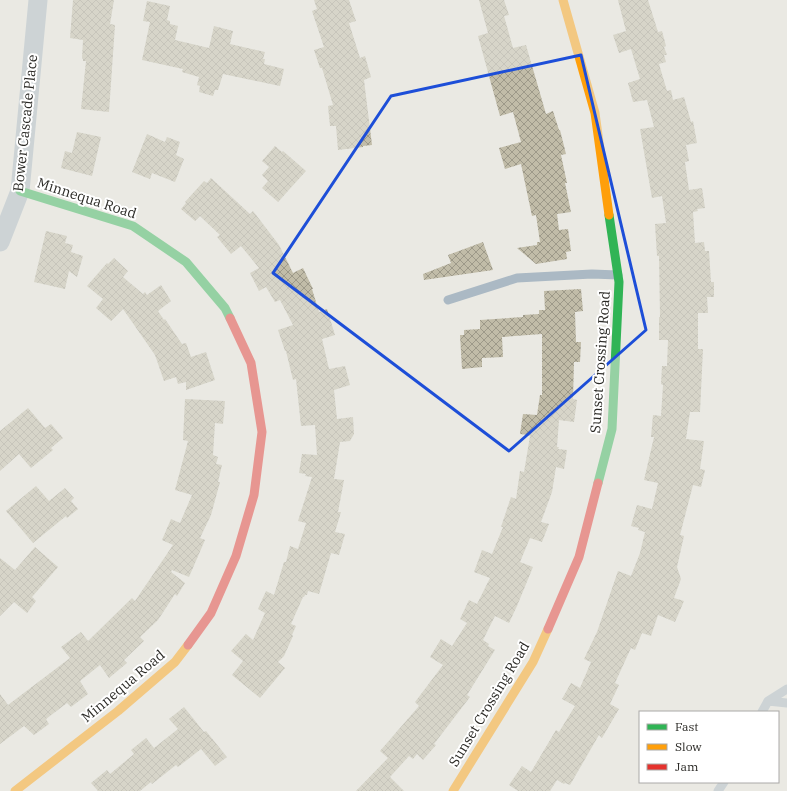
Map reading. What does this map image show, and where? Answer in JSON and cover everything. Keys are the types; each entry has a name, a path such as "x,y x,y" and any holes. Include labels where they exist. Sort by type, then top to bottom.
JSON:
{"street":[{"name":"Bower Cascade Place","path":"0,242 20,191 38,0"},
{"name":"Sunset Crossing Road","path":"453,791 533,662 578,558 612,429 619,282 595,113 563,0"},
{"name":"Minnequa Road","path":"15,791 118,711 175,662 211,613 236,556 254,495 262,432 251,363 225,308 186,262 132,226 20,191"}],"lane":[{"path":"448,300 517,278 618,274"},
{"path":"763,711 768,701 787,689"},
{"path":"768,701 787,703"}],"highlighted area":[{"path":"581,55 646,330 509,451 273,273 391,96"}],"building":[{"path":"73,0 114,0 110,24 115,25 109,112 81,109 86,61 83,61 82,58 83,40 70,38"},
{"path":"314,0 349,0 356,21 349,23 360,58 365,56 371,77 364,80 372,145 338,150 336,126 330,126 328,106 333,105 322,68 320,68 314,50 324,47 312,11 317,9"},
{"path":"479,0 504,0 509,15 504,16 513,48 526,45 546,114 553,111 560,130 566,154 561,155 571,212 557,214 559,230 568,229 571,251 566,252 567,259 536,264 517,248 537,245 537,242 540,242 536,215 532,216 521,164 505,169 499,148 521,142 513,112 500,116 478,36 488,33"},
{"path":"618,0 648,0 658,32 662,31 666,46 664,47 667,55 664,55 666,62 659,64 667,91 671,90 673,100 684,97 691,122 693,121 697,143 686,145 689,161 685,162 689,190 702,188 705,208 697,209 698,211 693,212 695,243 704,242 705,251 709,251 711,282 714,282 714,297 707,297 708,313 698,313 698,349 703,349 700,412 690,412 686,439 704,441 700,469 705,470 701,487 693,485 680,535 684,536 677,567 681,579 674,598 684,601 675,622 658,615 651,636 642,633 635,650 631,648 615,683 619,685 610,704 619,709 602,738 599,735 570,785 564,784 557,780 550,791 518,791 509,785 522,766 531,772 556,730 559,732 575,706 562,699 571,683 580,688 591,662 584,659 597,632 618,571 631,576 640,553 645,532 638,530 639,528 631,526 637,505 652,509 658,483 644,480 654,437 651,437 653,415 661,416 663,385 661,384 662,366 667,366 668,340 659,340 659,256 657,256 655,224 666,223 662,196 652,198 640,129 654,127 647,100 633,102 628,83 640,79 631,49 619,53 613,35 626,31"},
{"path":"147,1 170,6 167,20 170,21 170,24 178,26 175,40 209,48 214,26 233,31 230,44 265,52 263,59 265,59 264,64 284,69 280,86 223,74 218,90 215,90 213,96 199,92 200,86 197,85 199,77 182,72 183,69 142,60 150,22 143,21"},
{"path":"77,132 101,137 92,176 61,168 65,151 72,153"},
{"path":"147,134 165,142 167,137 180,142 176,155 184,159 175,182 152,173 150,179 132,172"},
{"path":"275,146 306,171 278,202 262,188 268,181 262,175 269,167 262,161"},
{"path":"211,178 250,214 253,211 279,245 293,273 303,268 313,289 319,312 327,309 335,335 322,339 329,369 345,366 350,385 334,390 337,419 353,417 354,434 350,441 340,442 334,479 344,480 338,512 341,512 335,532 345,534 339,555 331,553 319,594 308,591 307,595 303,597 291,624 296,626 292,635 293,636 284,656 278,662 285,668 260,698 232,675 243,661 231,651 246,634 253,640 265,613 258,609 266,591 274,595 290,546 298,549 306,523 298,521 312,477 299,473 302,454 317,455 315,425 301,426 296,379 293,380 286,351 278,330 293,325 280,300 275,302 266,287 259,291 250,273 259,268 241,246 231,254 217,237 220,235 200,216 195,221 181,209 186,203 185,202 204,181 207,183"},
{"path":"46,231 67,236 65,243 73,245 71,252 83,256 77,277 69,271 65,289 34,282"},
{"path":"483,242 493,270 424,280 423,274 451,263 448,255"},
{"path":"114,258 128,271 123,277 143,294 145,292 147,295 161,285 171,301 158,311 182,344 186,343 191,357 206,352 215,380 186,390 186,382 178,384 176,377 164,381 155,355 123,309 111,321 96,308 103,299 87,286 107,263 108,264"},
{"path":"581,289 583,311 575,312 576,342 581,342 580,362 574,362 573,399 577,400 574,422 559,420 557,447 559,447 558,449 567,450 564,469 556,467 552,492 541,522 549,524 542,542 530,538 520,562 533,567 517,606 509,623 495,616 483,640 489,644 488,646 495,650 467,695 470,697 434,744 436,745 423,760 417,754 413,759 409,756 390,777 404,791 356,791 388,758 380,751 419,706 415,702 443,665 430,657 441,639 452,646 467,623 460,619 469,600 477,604 490,578 474,572 482,550 492,554 503,527 501,527 511,497 516,499 520,471 524,472 530,436 520,434 523,414 537,415 540,395 542,395 542,334 502,337 503,357 482,358 482,367 462,369 460,335 464,335 464,330 480,329 480,320 523,317 523,315 539,314 539,310 545,310 544,291"},
{"path":"185,399 225,401 223,424 215,423 213,455 218,457 216,464 222,465 218,482 220,482 211,515 200,538 205,540 189,577 172,570 171,572 185,583 177,596 175,594 158,620 140,637 144,641 124,660 127,663 109,678 100,665 80,681 88,694 71,707 67,703 46,719 49,724 34,735 24,726 0,744 0,694 8,705 70,658 61,647 81,632 88,641 132,598 135,601 173,545 162,540 171,519 180,523 192,495 175,490 188,441 183,440"},
{"path":"28,408 45,428 51,424 63,438 51,448 53,450 31,468 19,454 0,471 0,431"},
{"path":"36,486 49,501 65,488 74,498 71,501 78,509 67,518 66,516 33,543 6,511"},
{"path":"35,547 58,567 32,597 36,601 27,613 14,602 0,616 0,558 15,570"},
{"path":"184,707 227,757 215,766 201,749 178,767 176,765 152,784 151,782 140,791 98,791 91,783 107,770 110,774 134,754 131,750 146,738 154,748 178,729 169,719"}],"traffic: fast":[{"path":"20,191 133,226 186,262 225,308 230,318"},
{"path":"598,483 612,429 619,282 609,215"}],"traffic: slow":[{"path":"563,0 595,113 609,215"},
{"path":"453,791 533,662 548,629"},
{"path":"15,791 118,711 175,662 188,645"}],"traffic: jam":[{"path":"188,645 211,613 236,556 254,495 262,432 251,363 230,318"},
{"path":"548,629 579,557 598,483"}]}
